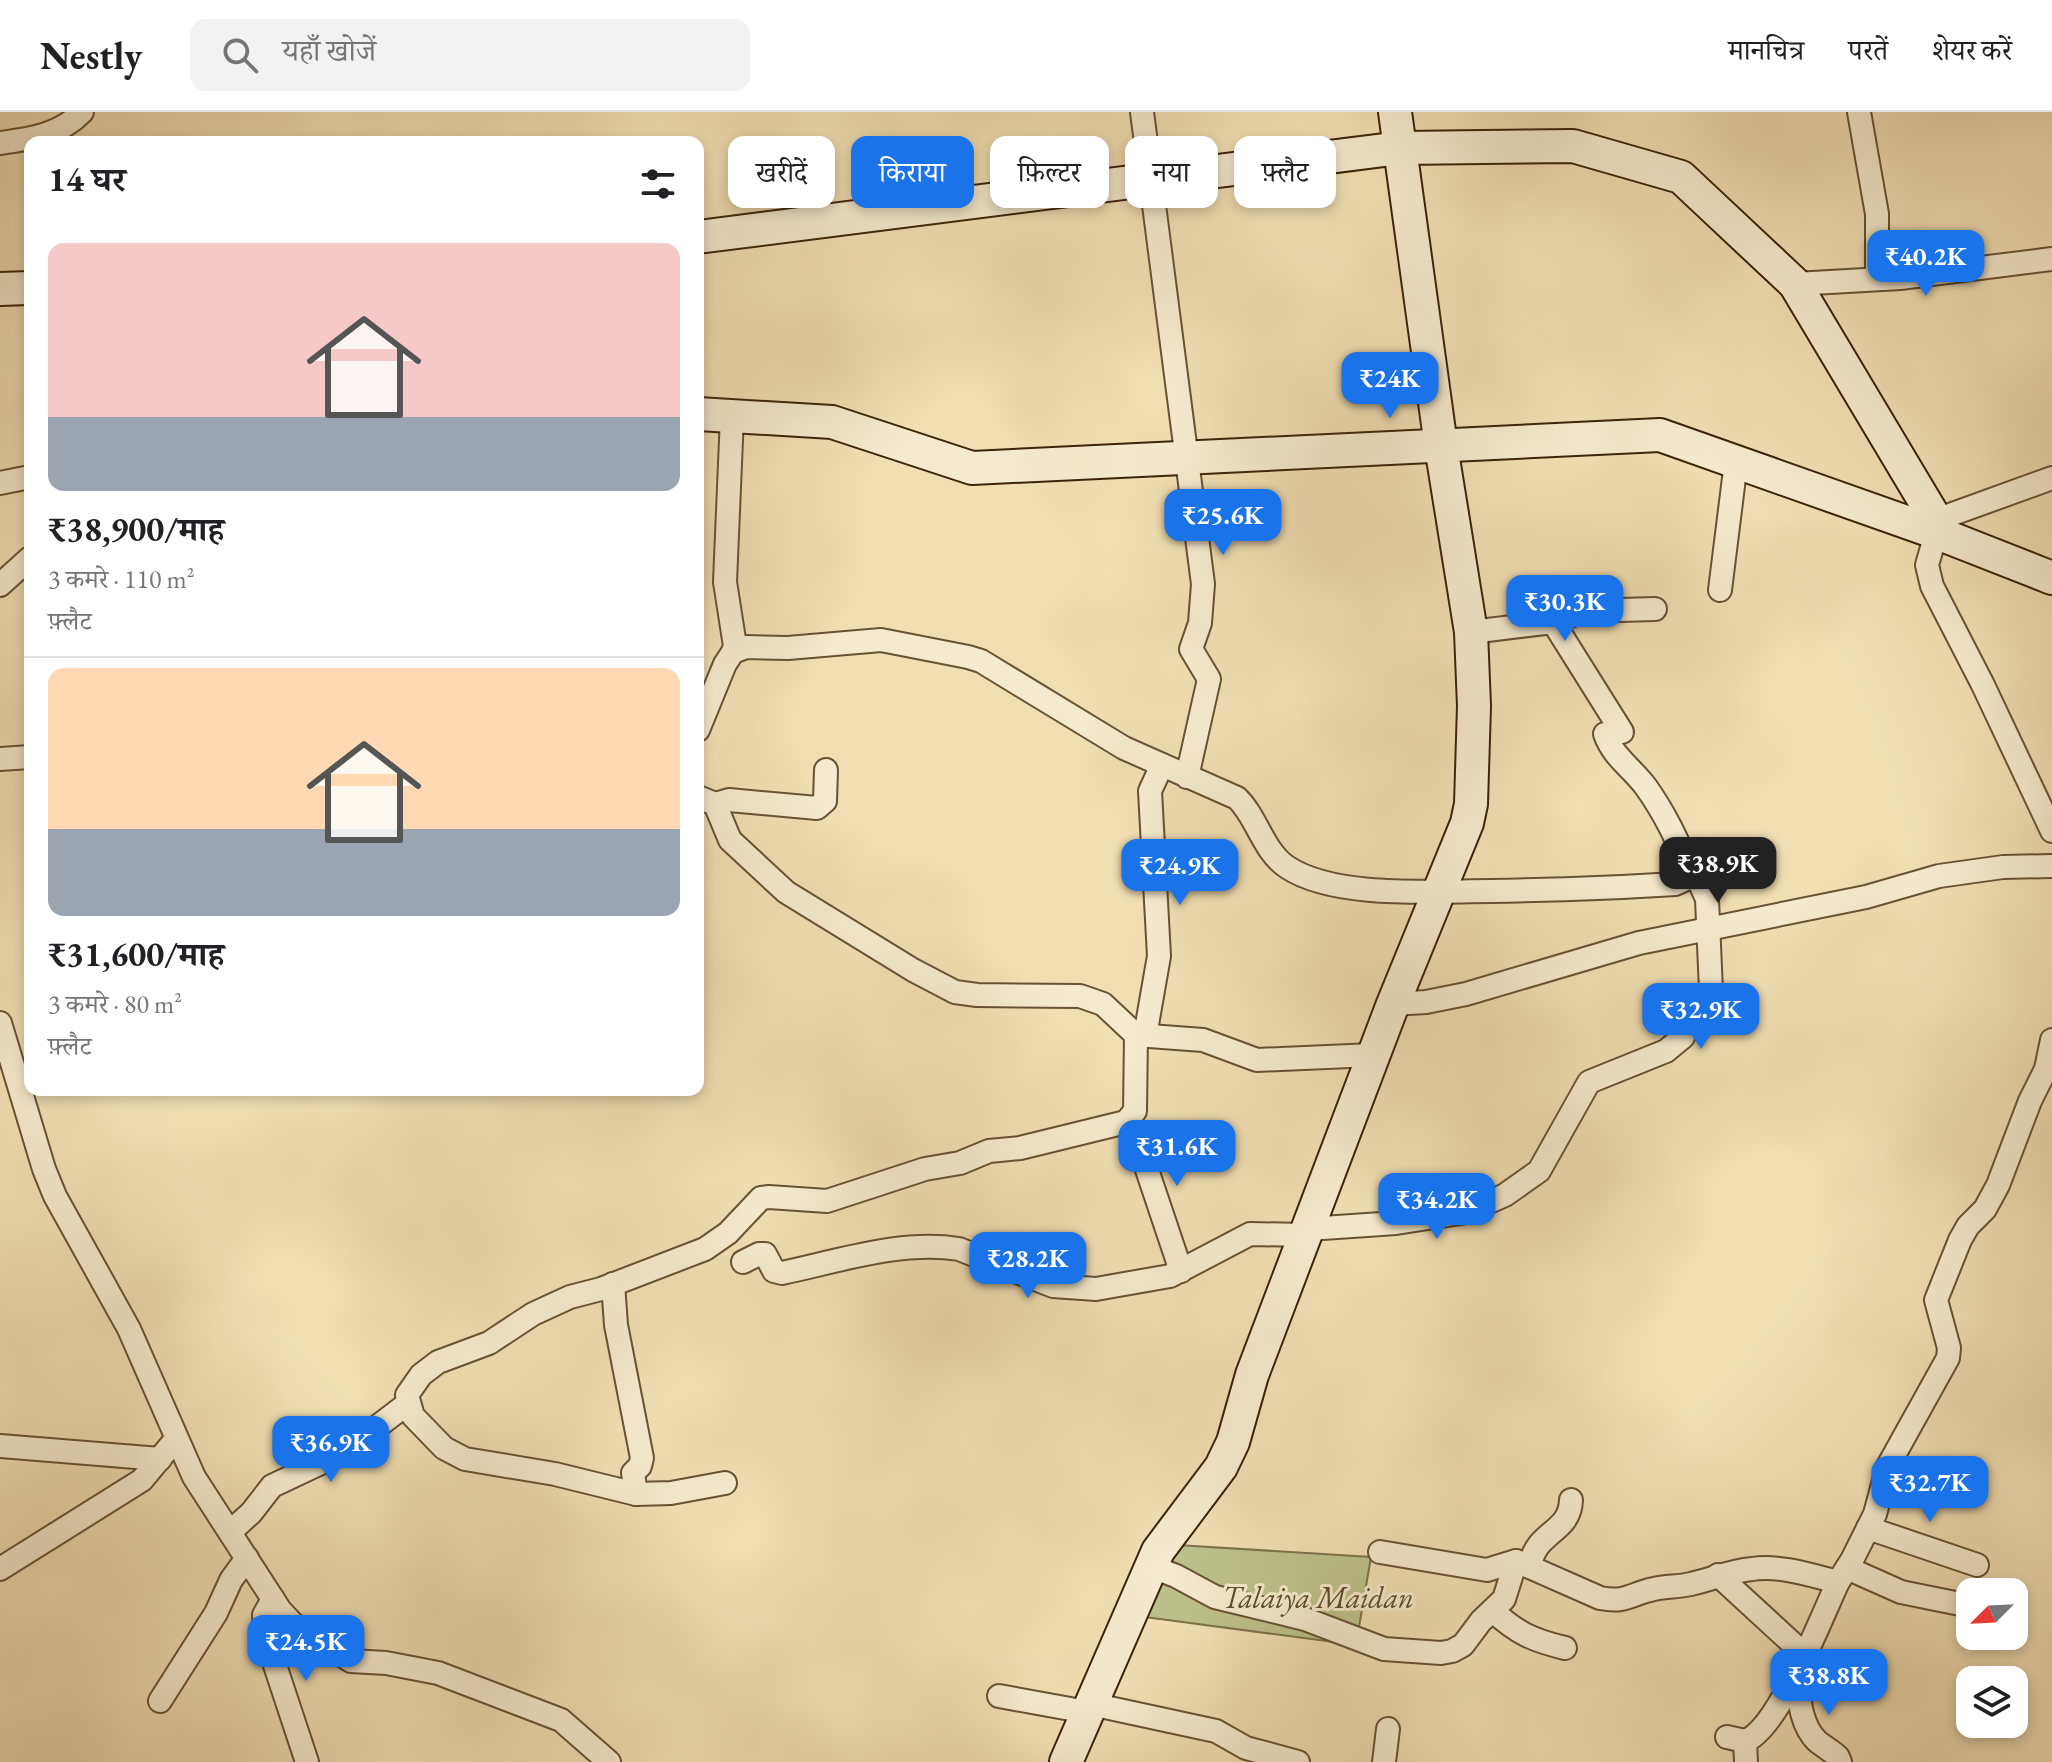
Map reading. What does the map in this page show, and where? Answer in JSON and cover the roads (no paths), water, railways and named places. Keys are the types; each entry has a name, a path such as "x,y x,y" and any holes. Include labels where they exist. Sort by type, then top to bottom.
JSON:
{"street":[{"path":"39,136 65,127 82,112"},
{"path":"1142,112 1145,136"},
{"path":"1066,1762 1150,1566 1164,1541 1221,1467 1233,1442 1252,1375 1373,1055 1467,823 1471,804 1475,696 1471,632 1441,446 1395,112"},
{"path":"1859,112 1877,214 1877,279"},
{"path":"0,143 24,140"},
{"path":"1218,171 1400,148 1573,146 1681,177 1795,284 1938,527 1927,565 1932,586 2052,831"},
{"path":"704,236 1125,182"},
{"path":"1155,208 1203,584 1200,623 1191,649 1209,679 1187,777"},
{"path":"1795,284 1877,279 2052,259"},
{"path":"0,289 24,288"},
{"path":"704,414 832,422 972,468 1660,435 1938,527 2052,578"},
{"path":"704,715 735,646 725,582 732,416"},
{"path":"1720,590 1736,462"},
{"path":"0,483 24,478"},
{"path":"1938,527 2052,478"},
{"path":"0,585 24,563"},
{"path":"1471,632 1553,622 1593,610 1655,609"},
{"path":"733,652 746,647 788,648 881,640 981,661 1124,748 1237,798 1284,866 1335,885 1437,891 1578,889 1675,884 1684,880 1688,872 1685,859 1654,800 1636,775 1610,749 1614,733 1553,622"},
{"path":"0,759 24,757"},
{"path":"725,1483 671,1493 636,1494 555,1474 465,1459 444,1448 413,1416 407,1404 407,1395 413,1383 438,1362 489,1343 533,1314 570,1297 705,1249 728,1233 761,1198 827,1201 925,1169 960,1163 989,1151 1020,1148 1130,1119 1135,1111 1140,1036 1159,956 1150,791 1162,765"},
{"path":"706,800 817,808 825,801 826,770"},
{"path":"706,800 730,840 786,892 946,988 966,995 1080,996 1103,1004 1140,1036 1203,1040 1257,1060 1373,1055"},
{"path":"1393,1004 1426,1002 1466,994 1639,943 1866,897 1939,876 2003,867 2052,866"},
{"path":"743,1262 765,1254 774,1271 782,1273 880,1252 946,1247 959,1249 1053,1286 1080,1289 1158,1280 1250,1234 1396,1223 1467,1212 1505,1195 1539,1171 1589,1082 1666,1051 1683,1037 1689,1020 1700,1010 1711,991 1707,899 1694,870"},
{"path":"0,1023 55,1196 129,1329 194,1477 273,1599 293,1624 351,1661 386,1663 438,1673 555,1717 573,1728 609,1762"},
{"path":"1739,1747 1760,1731 1787,1693 1842,1575 1875,1514 1888,1466 1948,1358 1949,1348 1936,1309 1938,1292 1960,1240 1968,1226 1985,1209 1998,1185 2030,1101 2046,1069 2052,1040"},
{"path":"1130,1119 1181,1271"},
{"path":"613,1284 617,1333 642,1458 640,1466 633,1473 636,1494"},
{"path":"230,1532 251,1513 272,1486 344,1452 407,1404"},
{"path":"0,1569 142,1480 176,1439"},
{"path":"0,1446 160,1459"},
{"path":"1150,1566 1215,1597 1305,1619 1384,1649 1452,1651 1463,1645 1481,1621 1504,1599 1532,1551 1564,1523 1571,1511 1571,1500"},
{"path":"1868,1528 1977,1565"},
{"path":"1380,1552 1487,1570 1523,1564 1600,1598 1613,1600 1625,1600 1650,1590 1692,1584 1718,1575 1769,1568 1842,1575 1956,1603"},
{"path":"160,1701 247,1558"},
{"path":"1718,1575 1800,1662 1802,1712 1815,1740 1838,1757 1840,1762"},
{"path":"273,1599 264,1615 265,1635 307,1762"},
{"path":"1493,1611 1522,1634 1565,1648"},
{"path":"999,1696 1089,1708 1216,1731 1246,1748 1298,1762"},
{"path":"1384,1762 1388,1729"}],"park label":[{"name":"Talaiya Maidan","path":"1318,1597"}]}
